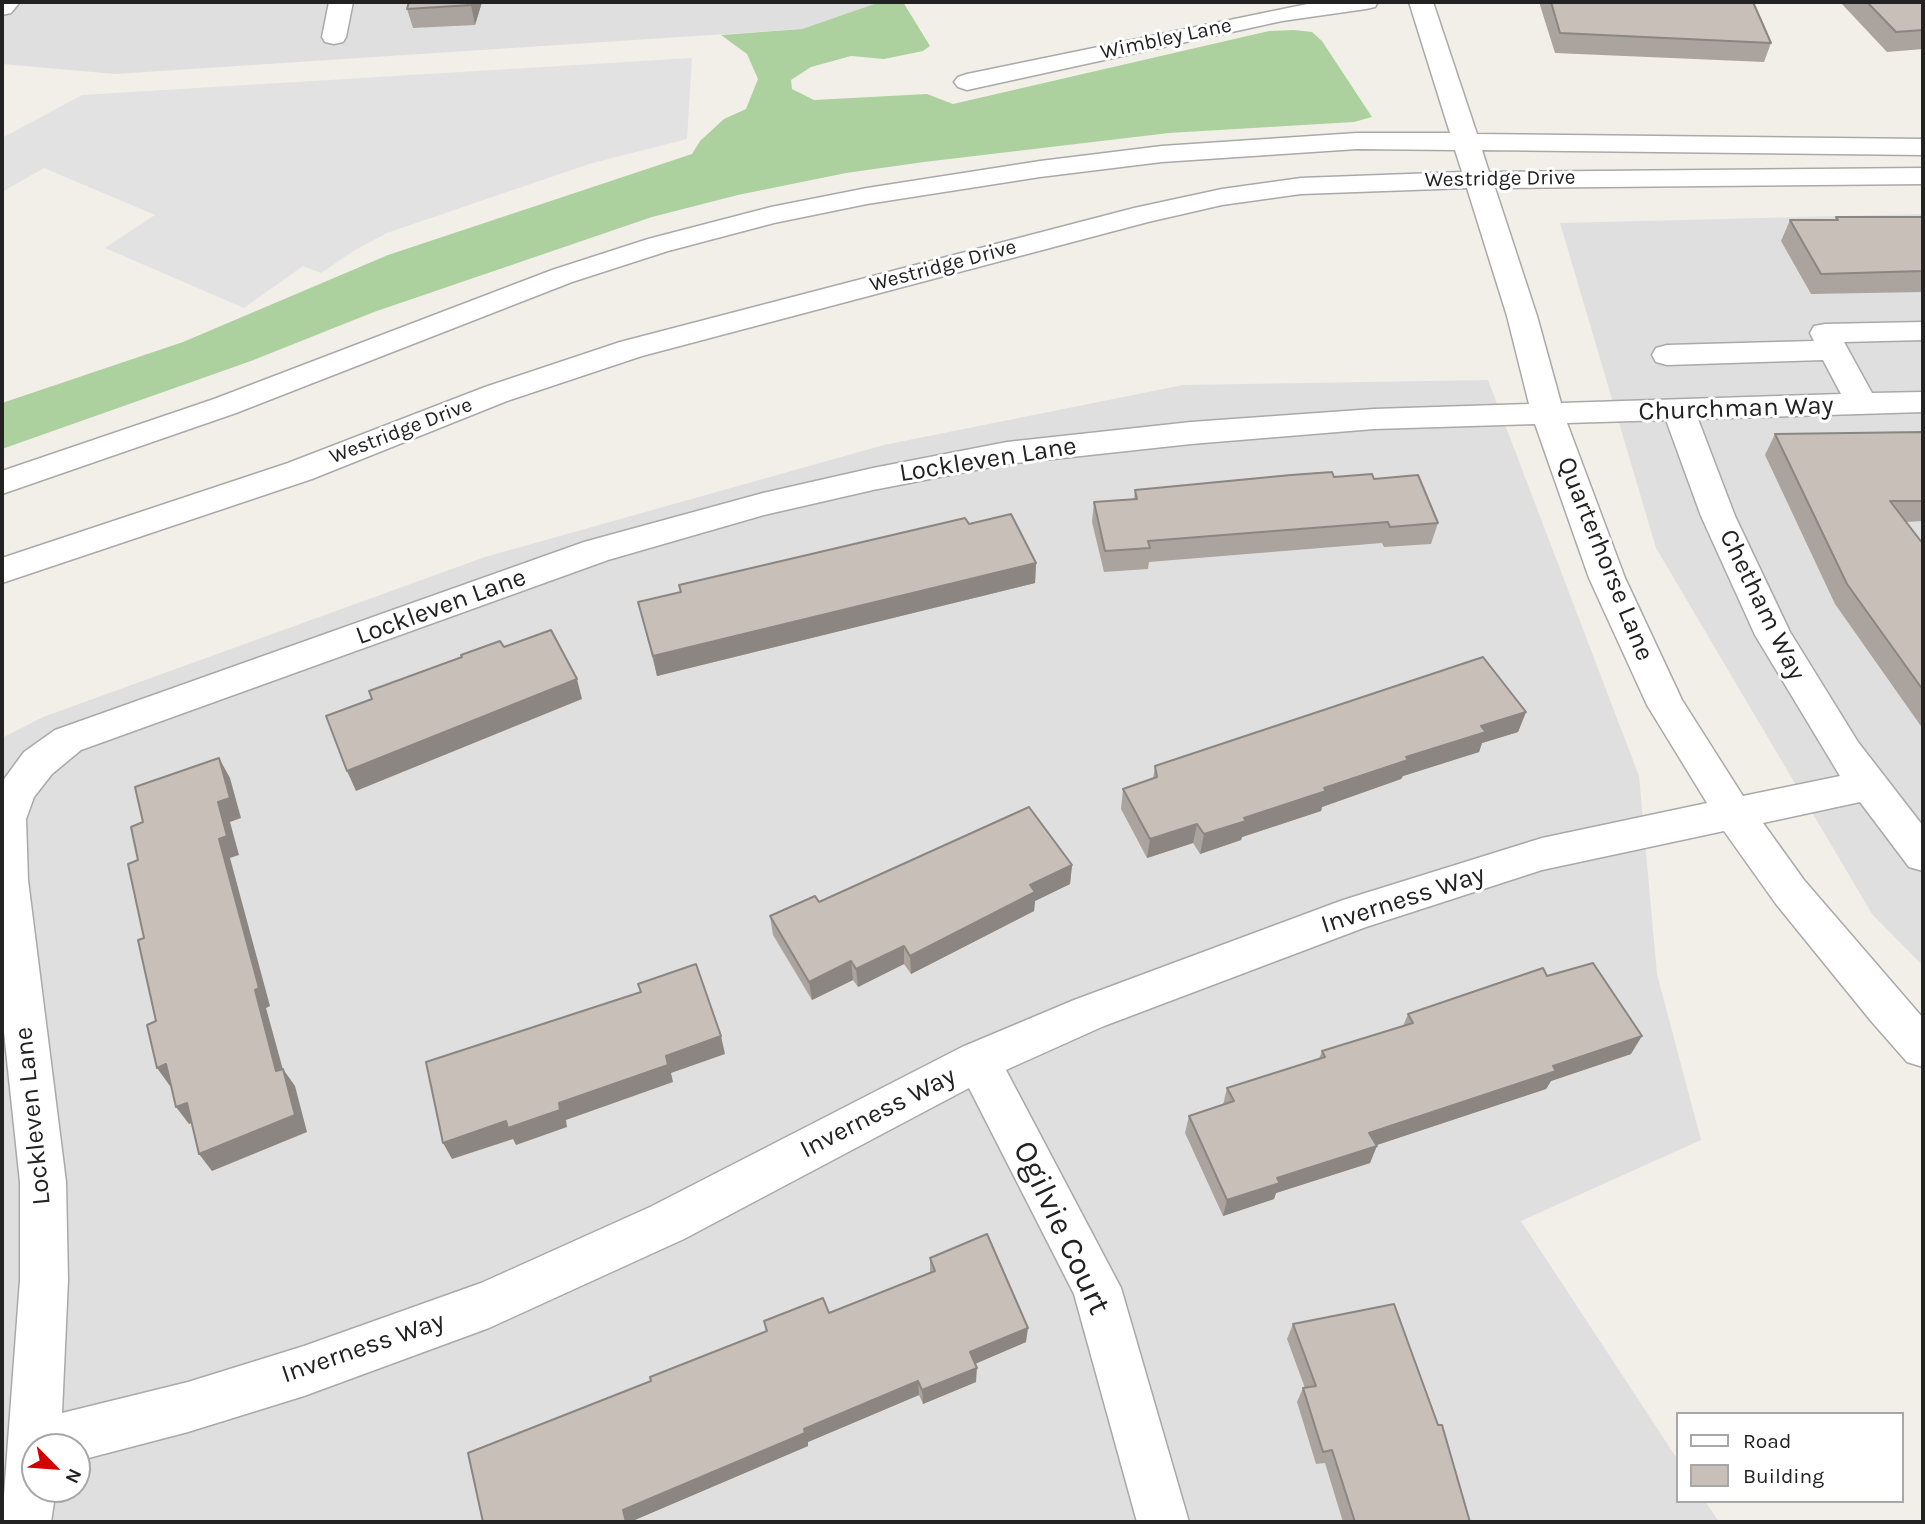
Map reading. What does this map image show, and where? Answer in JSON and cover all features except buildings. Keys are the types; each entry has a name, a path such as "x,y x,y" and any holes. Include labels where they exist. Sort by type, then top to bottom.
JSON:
{"street":[{"path":"2,8 8,2"},
{"path":"334,37 341,2"},
{"name":"Wimbley Lane","path":"967,82 1282,14 1366,2"},
{"name":"Quarterhorse Lane","path":"1421,2 1522,316 1548,414 1607,578 1666,705 1734,814 1790,892 1886,1008 1923,1048"},
{"name":"Westridge Drive","path":"2,484 225,406 562,276 658,245 771,215 867,196 1040,169 1162,154 1357,141 1923,147"},
{"name":"Westridge Drive","path":"2,571 300,471 496,394 658,341 1143,214 1222,197 1342,183 1478,179 1923,176"},
{"path":"1862,404 1825,333 1923,331"},
{"path":"1667,355 1833,350"},
{"name":"Churchman Way","path":"1548,414 1923,402"},
{"name":"Chetham Way","path":"1679,411 1718,516 1773,635 1807,696 1869,785 1923,855"},
{"name":"Lockleven Lane","path":"36,1433 44,1280 43,1182 8,880 6,819 17,790 38,763 68,740 89,730 596,551 763,504 873,479 1007,453 1191,433 1374,419 1548,414"},
{"path":"1734,814 1869,785"},
{"name":"Inverness Way","path":"89,1433 188,1407 304,1371 489,1304 667,1223 978,1061 1089,1013 1358,912 1542,855 1734,814"},
{"name":"Ogilvie Court","path":"978,1061 1097,1288 1163,1522"},
{"name":"Lockleven Lane","path":"25,1522 28,1503"}],"shaded area":[{"path":"2,2 880,2 802,29 115,74 2,64"},
{"path":"692,58 687,139 589,164 387,233 321,273 303,266 244,308 105,248 155,215 44,168 2,192 2,138 82,95"},
{"path":"1923,214 1923,966 1872,914 1656,548 1560,223"},
{"path":"1488,380 1639,776 1657,974 1701,1140 1521,1221 1676,1457 1676,1503 1706,1503 1719,1522 2,1522 2,738 43,717 485,557 884,445 1183,385"}],"green space":[{"path":"880,2 903,2 930,46 923,51 884,59 851,56 811,67 791,80 792,89 814,100 927,94 953,104 1269,31 1294,30 1312,32 1322,41 1372,117 1354,122 1169,133 924,162 846,173 738,195 652,217 374,312 251,361 2,449 2,403 183,342 388,255 692,154 700,141 724,119 746,109 758,79 747,54 721,35 802,29"}]}
